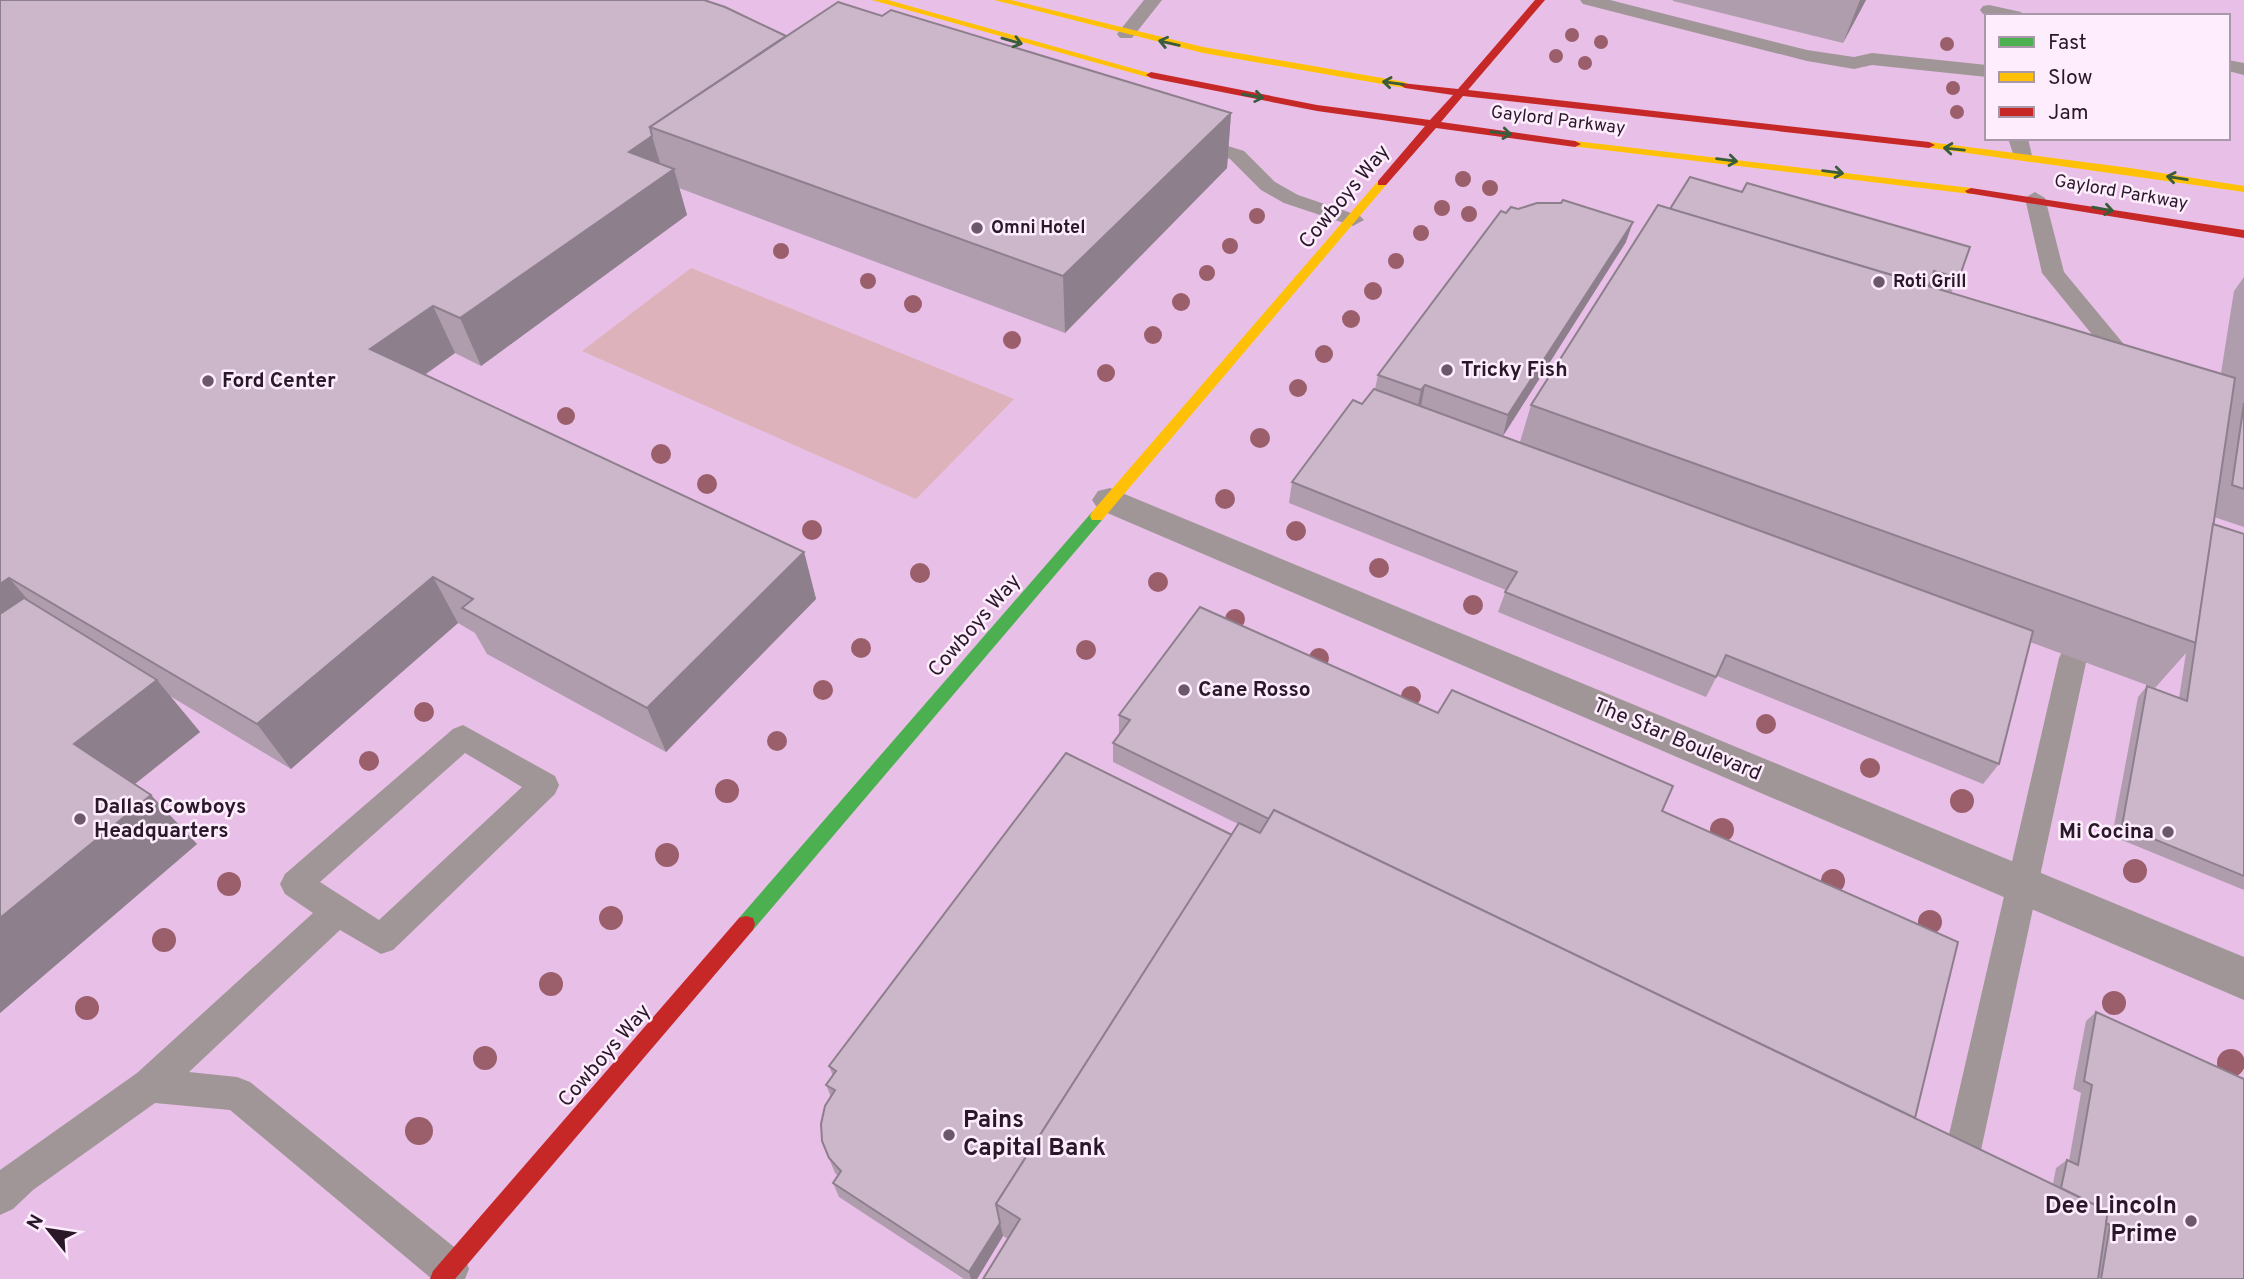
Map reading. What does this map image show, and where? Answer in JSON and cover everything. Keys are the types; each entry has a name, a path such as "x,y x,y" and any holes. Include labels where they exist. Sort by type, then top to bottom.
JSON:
{"street":[{"name":"Gaylord Parkway","path":"877,0 949,22 1174,80 1313,107 1433,125 2035,198 2244,234"},
{"name":"Gaylord Parkway","path":"999,0 1126,33 1290,67 1461,92 2020,147 2244,189"},
{"name":"Cowboys Way","path":"451,1276 1110,500 1540,0"},
{"path":"949,22 964,16 977,17 1061,38 1089,41 1126,33"},
{"path":"2020,147 2035,198"},
{"name":"The Star Boulevard","path":"1110,500 2244,979"}],"lane":[{"path":"1126,33 1153,0"},
{"path":"1589,0 1842,61 1854,63 1872,59 1985,71"},
{"path":"1991,9 2008,14"},
{"path":"933,39 949,22"},
{"path":"1173,135 1237,155 1268,186 1291,199 1353,220"},
{"path":"2035,198 2053,273 2119,353 2129,391"},
{"path":"1954,1191 2073,658"},
{"path":"463,737 544,785 381,939 338,911 296,884 463,737"},
{"path":"0,1196 20,1177 150,1085 338,911"},
{"path":"150,1085 237,1094 451,1276"}],"shaded area":[{"path":"0,0 2244,0 2244,1279 0,1279"},
{"path":"691,268 1014,399 916,499 582,351"}],"building":[{"name":"Ford Center","path":"0,0 704,0 786,36 650,127 652,136 629,152 674,169 460,318 433,306 370,349 804,552 647,708 462,608 473,599 433,577 257,724 9,578 0,584"},
{"name":"Omni Hotel","path":"838,2 882,16 891,10 1231,113 1063,276 650,127"},
{"path":"1690,177 1742,192 1747,183 1970,247 1959,278 1934,271 1929,286 1670,209"},
{"path":"1563,200 1633,222 1508,415 1425,385 1421,390 1378,375 1501,211 1506,213 1511,207 1518,209 1537,203 1561,203"},
{"path":"1658,205 2235,378 2196,643 1531,405"},
{"path":"1374,389 2033,631 1999,764 1726,655 1716,677 1505,592 1517,572 1292,482 1353,400 1362,404"},
{"path":"2244,403 2244,489 2232,485"},
{"path":"2213,524 2244,534 2244,876 2122,826 2147,686 2187,701"},
{"path":"24,598 157,680 74,744 151,795 0,918 0,614"},
{"path":"1200,607 1438,713 1452,690 1673,786 1662,811 1958,942 1915,1118 1274,810 1269,819 1113,743 1130,720 1119,715"},
{"path":"1066,753 1232,835 996,1204 1000,1223 969,1272 833,1183 841,1171 829,1158 822,1141 821,1124 825,1106 835,1090 826,1085 836,1071 829,1066"},
{"path":"1274,810 2108,1211 2098,1279 983,1279 1020,1219 996,1204 1239,823 1260,833"},
{"path":"2096,1012 2244,1079 2244,1279 2101,1279 2110,1225 2106,1223 2108,1211 2061,1188 2067,1160 2078,1165 2092,1085 2084,1081"}],"traffic: fast":[{"path":"746,924 1097,516"}],"traffic: slow":[{"path":"877,0 1151,75"},
{"path":"999,0 1203,50 1405,85"},
{"path":"1575,144 1971,191"},
{"path":"1929,145 2244,189"},
{"path":"1097,516 1382,183"}],"traffic: jam":[{"path":"1382,183 1540,0"},
{"path":"1151,75 1317,108 1575,144"},
{"path":"1405,85 1555,105 1929,145"},
{"path":"1971,191 2244,234"},
{"path":"441,1279 746,924"}],"place":[{"name":"Omni Hotel","path":"977,228"},
{"name":"Roti Grill","path":"1879,282"},
{"name":"Tricky Fish","path":"1447,370"},
{"name":"Ford Center","path":"208,381"},
{"name":"Cane Rosso","path":"1184,690"},
{"name":"Dallas Cowboys Headquarters","path":"80,819"},
{"name":"Mi Cocina","path":"2168,832"},
{"name":"Pains Capital Bank","path":"949,1135"},
{"name":"Dee Lincoln Prime","path":"2191,1221"}]}
